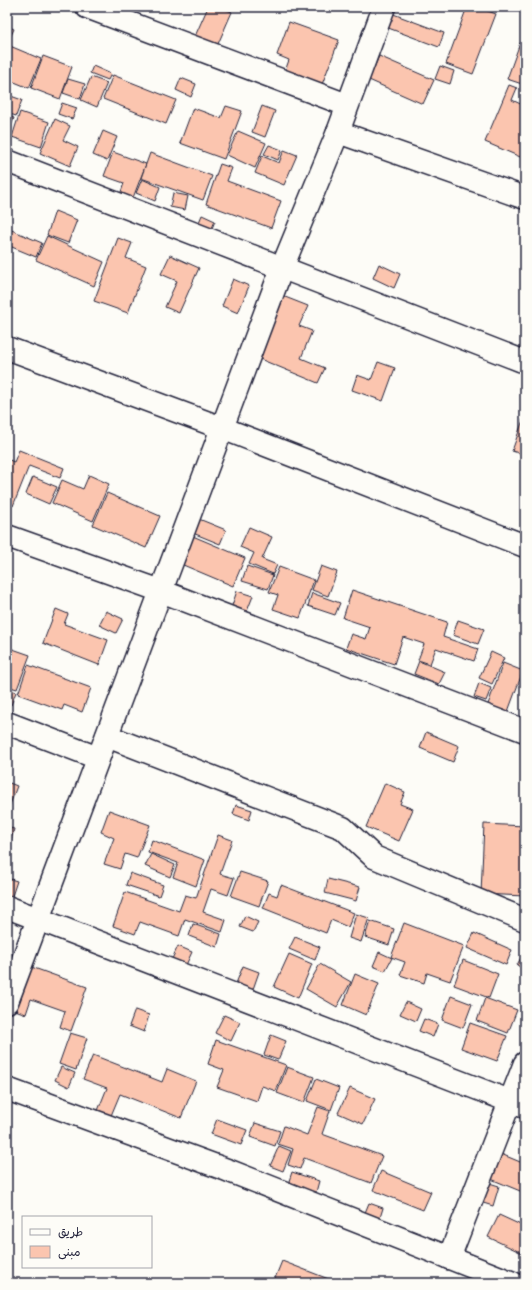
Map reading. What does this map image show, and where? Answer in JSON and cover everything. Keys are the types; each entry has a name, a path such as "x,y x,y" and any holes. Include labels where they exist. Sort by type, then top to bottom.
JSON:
{"street":[{"path":"87,7 347,105"},
{"path":"7,1002 282,268 338,132 384,7"},
{"path":"338,132 525,198"},
{"path":"7,161 525,362"},
{"path":"7,348 222,428 525,546"},
{"path":"7,536 161,591 525,731"},
{"path":"7,723 98,758"},
{"path":"107,736 343,828 374,857 525,920"},
{"path":"7,907 518,1104"},
{"path":"449,1258 518,1104 525,1063"},
{"path":"7,1089 227,1170 513,1283"}],"building":[{"path":"208,7 220,7 232,12 214,53 192,43"},
{"path":"467,7 477,7 496,14 473,74 446,64"},
{"path":"388,12 444,33 439,47 383,26"},
{"path":"289,22 339,40 321,87 284,74 289,60 277,55"},
{"path":"7,26 14,29 7,44"},
{"path":"520,43 525,45 525,85 507,79"},
{"path":"10,46 41,59 29,88 7,79 7,52"},
{"path":"43,56 72,67 60,99 31,88"},
{"path":"379,56 434,80 423,104 369,80"},
{"path":"93,66 111,74 108,80 90,73"},
{"path":"440,66 454,71 450,84 435,79"},
{"path":"113,75 176,100 166,124 103,99"},
{"path":"91,77 107,83 97,107 81,100"},
{"path":"181,78 196,84 191,97 176,90"},
{"path":"68,79 85,84 80,99 63,93"},
{"path":"509,85 517,88 512,100 525,106 525,159 485,142"},
{"path":"8,95 22,100 16,116 7,113"},
{"path":"62,103 77,108 72,119 58,114"},
{"path":"226,106 242,111 224,159 180,143 193,108 221,118"},
{"path":"262,106 275,111 265,137 252,132"},
{"path":"20,112 49,122 41,147 12,137"},
{"path":"7,115 14,118 8,134 7,134"},
{"path":"55,119 70,126 63,140 78,147 70,166 40,153"},
{"path":"103,131 117,137 107,161 93,155"},
{"path":"238,131 266,143 255,168 227,155"},
{"path":"269,145 282,150 278,160 264,154"},
{"path":"284,150 297,155 284,185 255,173 262,156 279,163"},
{"path":"113,152 146,164 131,203 119,198 124,183 104,176"},
{"path":"150,153 212,176 203,200 141,178"},
{"path":"220,164 232,168 227,181 281,201 271,228 206,204"},
{"path":"142,179 160,187 155,201 136,193"},
{"path":"173,193 188,196 185,210 170,207"},
{"path":"55,211 77,220 68,243 47,235"},
{"path":"202,215 215,221 210,233 197,227"},
{"path":"7,228 42,243 36,257 7,245"},
{"path":"47,236 104,262 94,286 36,260"},
{"path":"118,238 132,243 126,258 146,266 128,313 94,301"},
{"path":"170,255 199,268 179,313 165,307 177,281 161,274"},
{"path":"379,264 400,274 394,288 373,278"},
{"path":"233,279 249,286 238,313 222,306"},
{"path":"280,295 308,306 299,326 312,331 301,358 325,368 318,383 255,357"},
{"path":"378,362 395,368 383,401 352,390 357,375 371,380"},
{"path":"524,417 525,418 525,455 512,451"},
{"path":"19,450 64,468 60,478 29,466 13,506 7,504 7,459 14,462"},
{"path":"89,475 109,484 93,521 52,503 62,480 83,489"},
{"path":"33,477 57,487 49,504 26,494"},
{"path":"107,493 160,516 146,548 93,525"},
{"path":"194,517 226,530 220,544 188,531"},
{"path":"249,527 272,537 262,559 277,565 273,574 249,564 254,553 240,547"},
{"path":"188,534 245,558 233,586 176,562"},
{"path":"247,566 273,575 268,589 242,581"},
{"path":"321,566 337,572 328,596 312,590"},
{"path":"279,567 314,580 300,618 273,609 278,595 269,592"},
{"path":"352,590 447,622 443,637 478,649 474,661 436,648 430,664 418,660 424,644 403,637 394,664 346,648 351,634 366,639 370,627 343,618"},
{"path":"237,591 253,596 244,619 229,614"},
{"path":"312,593 340,603 335,615 308,606"},
{"path":"56,609 68,614 64,624 108,640 99,665 43,643"},
{"path":"106,611 123,619 116,633 99,625"},
{"path":"458,620 484,629 478,644 453,635"},
{"path":"7,647 30,655 17,689 7,686"},
{"path":"491,652 504,658 492,684 479,678"},
{"path":"419,661 445,672 439,684 414,674"},
{"path":"503,663 523,671 503,725 483,718"},
{"path":"28,665 91,688 82,712 64,705 62,710 18,694"},
{"path":"479,683 491,688 486,701 474,697"},
{"path":"7,688 16,692 11,705 7,704"},
{"path":"426,732 459,746 453,762 420,748"},
{"path":"7,782 17,786 8,810 7,809"},
{"path":"385,783 405,792 400,804 413,809 399,841 366,827"},
{"path":"236,805 252,810 249,820 233,814"},
{"path":"7,810 11,811 8,821 7,821"},
{"path":"109,810 150,825 137,858 125,854 120,869 104,864 114,838 101,832"},
{"path":"484,824 525,826 525,896 481,894"},
{"path":"7,827 14,829 7,856"},
{"path":"218,835 232,840 220,874 234,878 228,895 211,889 203,912 226,920 222,932 185,919 179,936 140,922 135,934 113,926 125,892 179,911 185,895 196,898"},
{"path":"152,840 205,860 196,886 173,877 178,863 148,852"},
{"path":"151,854 175,865 170,877 145,866"},
{"path":"240,872 268,881 259,906 231,896"},
{"path":"130,873 163,885 159,896 126,885"},
{"path":"7,878 17,881 11,899 7,897"},
{"path":"328,879 360,887 356,901 325,893"},
{"path":"281,885 354,913 348,927 331,920 326,933 263,908 269,893 277,896"},
{"path":"356,914 369,918 361,942 349,938"},
{"path":"245,916 258,922 253,932 240,927"},
{"path":"370,921 394,929 389,945 365,937"},
{"path":"404,923 464,946 450,981 427,973 424,983 400,975 405,962 391,957"},
{"path":"193,924 221,934 217,947 189,936"},
{"path":"474,933 512,950 506,965 467,948"},
{"path":"295,937 320,947 315,960 289,949"},
{"path":"178,946 192,952 186,965 172,959"},
{"path":"379,952 392,958 385,971 373,966"},
{"path":"289,954 312,964 298,998 274,987"},
{"path":"523,954 525,955 525,970 517,965"},
{"path":"463,960 498,974 489,998 454,985"},
{"path":"23,964 87,987 71,1031 60,1027 65,1011 31,999 26,1014 7,1007"},
{"path":"320,964 351,982 337,1007 306,989"},
{"path":"243,966 259,972 252,992 235,986"},
{"path":"355,974 379,984 366,1015 343,1005"},
{"path":"451,996 472,1004 463,1028 442,1020"},
{"path":"485,998 517,1010 508,1033 477,1021"},
{"path":"406,1002 421,1009 416,1021 400,1014"},
{"path":"135,1010 149,1015 144,1032 129,1026"},
{"path":"224,1015 240,1022 231,1041 215,1033"},
{"path":"424,1019 438,1024 433,1037 419,1031"},
{"path":"470,1023 507,1036 497,1061 461,1048"},
{"path":"70,1033 87,1038 76,1070 59,1064"},
{"path":"271,1035 286,1041 278,1060 264,1055"},
{"path":"216,1040 286,1065 276,1091 262,1086 257,1101 217,1087 224,1070 208,1064"},
{"path":"93,1055 162,1082 167,1069 196,1081 181,1118 120,1094 110,1118 97,1113 107,1088 83,1079"},
{"path":"61,1067 75,1073 69,1087 55,1080"},
{"path":"287,1067 314,1077 304,1103 277,1093"},
{"path":"316,1079 339,1088 331,1110 307,1101"},
{"path":"350,1088 375,1099 363,1124 338,1113"},
{"path":"318,1107 330,1111 322,1134 382,1156 371,1183 304,1158 300,1169 288,1165 293,1149 278,1144 284,1126 307,1135"},
{"path":"217,1119 247,1130 241,1145 211,1134"},
{"path":"255,1123 280,1131 275,1146 250,1137"},
{"path":"279,1146 291,1151 283,1171 270,1166"},
{"path":"501,1154 525,1164 525,1193 491,1179"},
{"path":"381,1171 431,1192 423,1210 373,1190"},
{"path":"292,1172 319,1181 315,1196 287,1187"},
{"path":"486,1182 499,1186 493,1206 480,1202"},
{"path":"369,1203 383,1208 379,1221 364,1215"},
{"path":"499,1215 525,1227 525,1245 522,1253 488,1237"},
{"path":"282,1261 339,1283 273,1283"}]}
